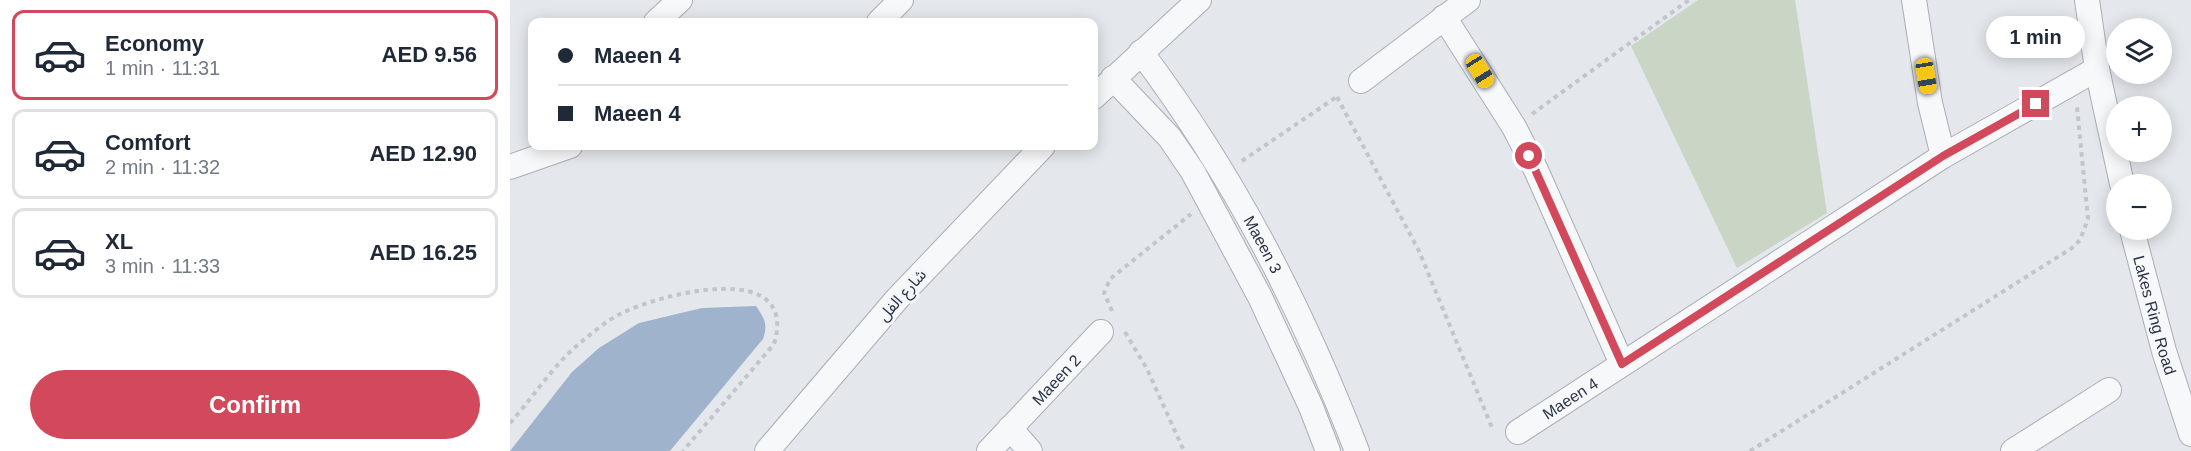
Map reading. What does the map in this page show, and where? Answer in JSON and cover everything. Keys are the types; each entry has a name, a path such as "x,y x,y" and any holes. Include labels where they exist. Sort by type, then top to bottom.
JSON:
{"street":[{"path":"660,18 680,0"},
{"path":"883,18 902,0"},
{"path":"1098,93 1199,0"},
{"path":"1361,81 1468,0"},
{"path":"1914,0 1930,103 1943,156"},
{"path":"2087,0 2097,69 2120,174"},
{"path":"1444,17 1514,127 1622,364"},
{"name":"Maeen 3","path":"1141,52 1225,172 1264,243 1311,338 1357,451"},
{"name":"Maeen 4","path":"1508,437 1943,156 2097,69"},
{"name":"Maeen 3","path":"1113,78 1170,138 1238,252 1269,315 1328,451"},
{"path":"510,162 528,144"},
{"path":"510,167 559,150"},
{"name":"شارع الفل","path":"767,451 897,299 1039,150"},
{"name":"Lakes Ring Road","path":"2135,240 2164,351 2191,434"},
{"name":"Maeen 2","path":"989,451 1113,325"},
{"path":"2013,451 2109,390"},
{"path":"1010,428 1030,451"}],"path":[{"path":"1514,127 1689,0"},
{"path":"1225,172 1361,81"},
{"path":"1750,451 2072,248 2080,240 2088,219 2074,82"},
{"path":"1337,98 1419,251 1508,437"},
{"path":"1184,451 1147,369 1113,325 1104,293 1110,279 1208,200"},
{"path":"510,423 562,359 586,337 619,315 657,300 696,292 734,288 751,290 766,298 776,311 779,328 774,344 683,451"}],"green space":[{"path":"1698,0 1795,0 1827,213 1737,268 1631,46"}],"water":[{"path":"756,306 765,322 763,339 670,451 510,451 572,372 599,348 639,323 702,308"}],"route":[{"path":"1529,156 1622,364 1913,178 1943,156 2036,104"}]}
